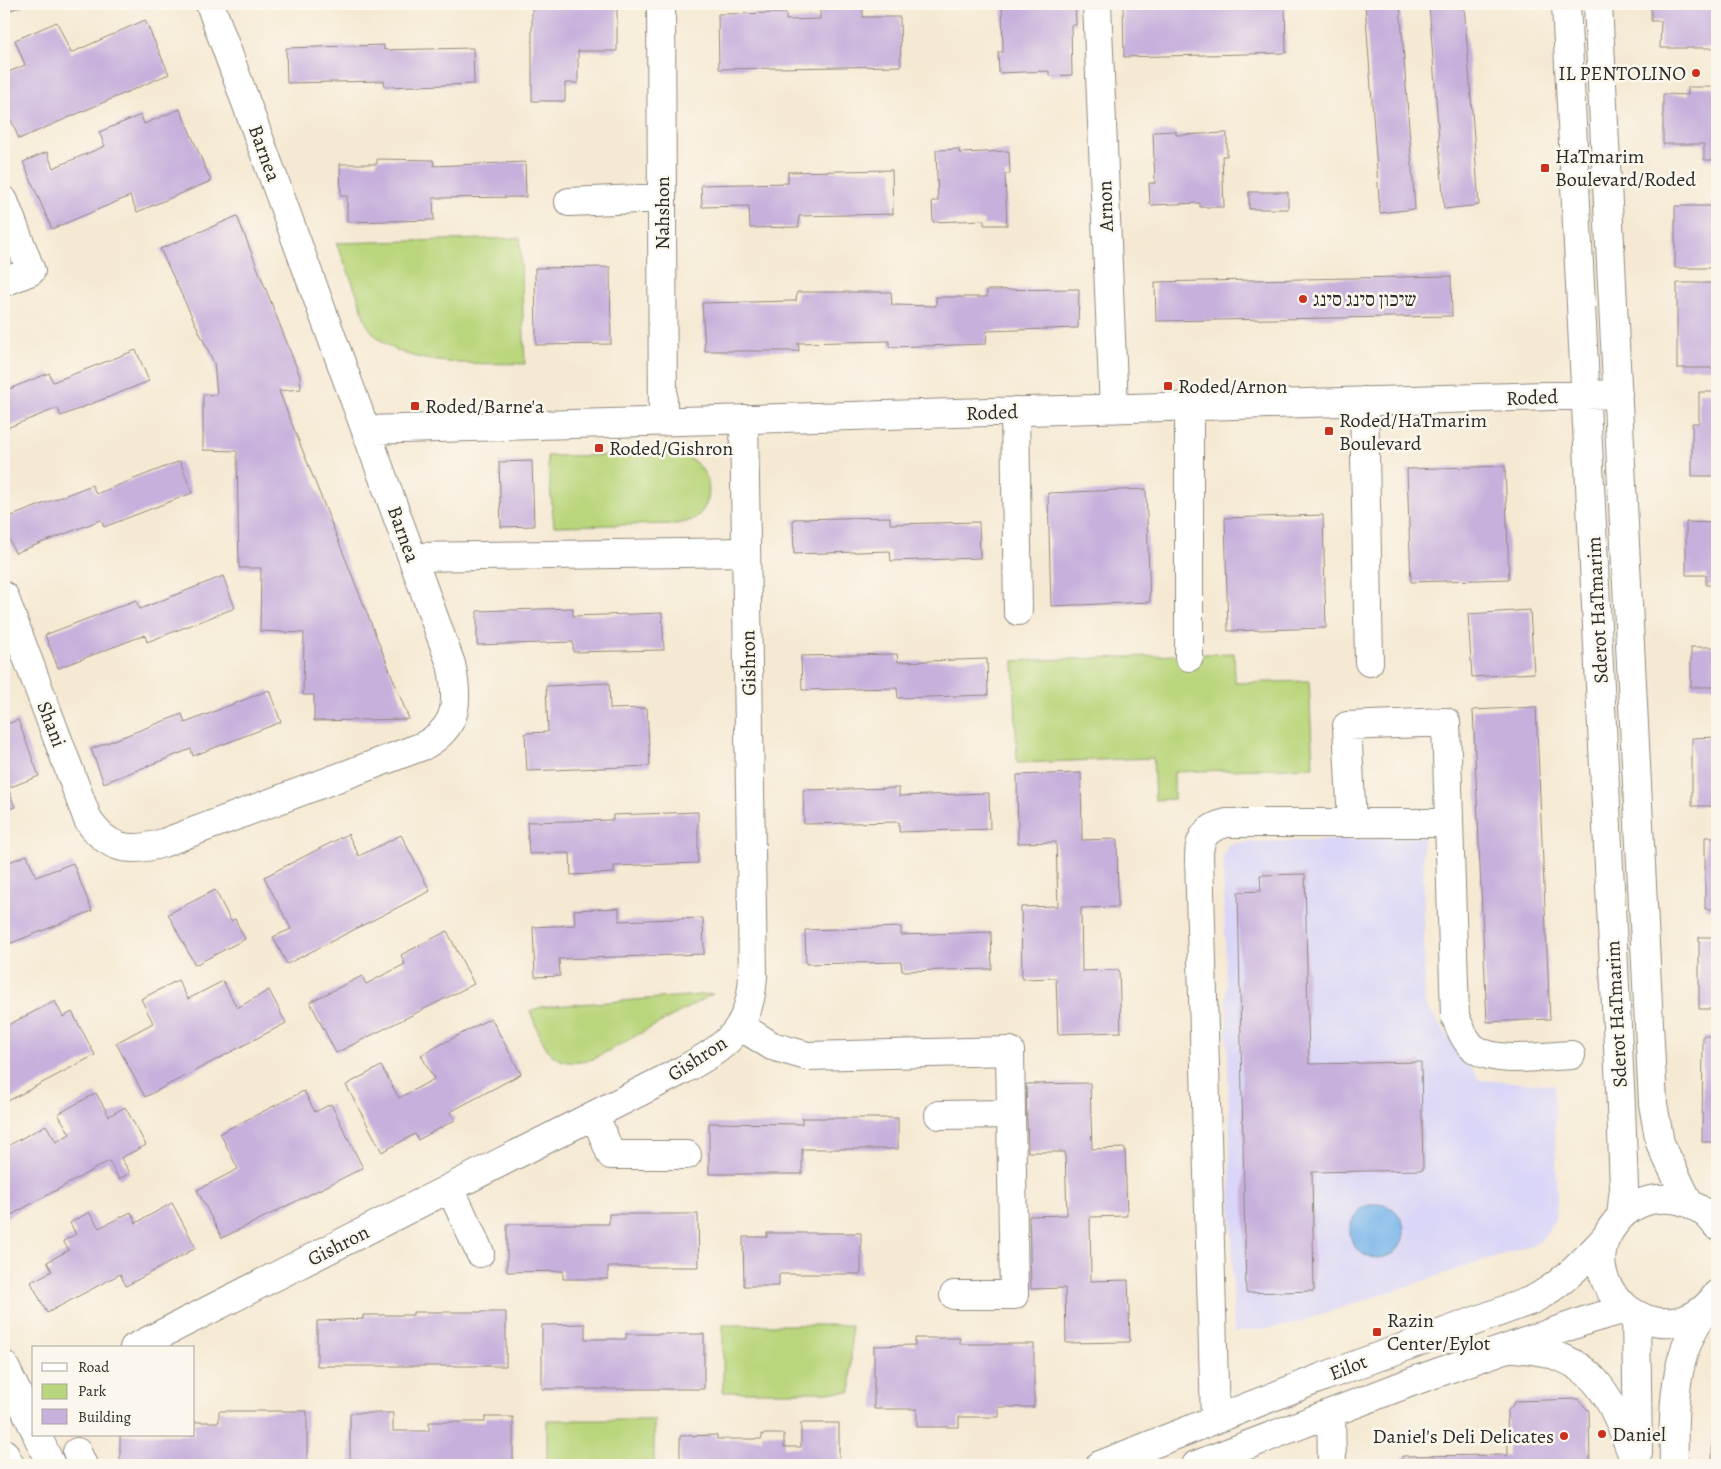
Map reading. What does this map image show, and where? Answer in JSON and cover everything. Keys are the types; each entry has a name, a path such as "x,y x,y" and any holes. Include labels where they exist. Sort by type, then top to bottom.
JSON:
{"street":[{"name":"Barnea","path":"113,844 135,848 163,843 422,746 444,732 454,709 454,680 451,664 210,4"},
{"name":"Nahshon","path":"662,4 663,422"},
{"name":"Arnon","path":"1097,4 1114,409"},
{"name":"Sderot HaTmarim","path":"1566,4 1624,1188 1614,1226 1602,1260 1604,1273 1613,1295 1631,1312"},
{"name":"Sderot HaTmarim","path":"1598,4 1653,1104 1660,1143 1706,1212"},
{"path":"569,202 662,198"},
{"path":"4,201 31,271 4,282"},
{"name":"Roded","path":"366,430 1618,394"},
{"path":"1364,402 1369,662"},
{"path":"1189,407 1189,657"},
{"path":"1015,411 1018,611"},
{"name":"Gishron","path":"138,1346 595,1115 705,1057 722,1045 740,1026 749,1008 753,976 744,419"},
{"path":"412,557 746,552"},
{"name":"Shani","path":"4,596 83,807 95,830 113,844"},
{"path":"1352,823 1347,726 1446,722 1455,1016 1463,1035 1475,1050 1498,1057 1571,1055"},
{"path":"1215,1419 1200,845 1207,830 1227,823 1449,823"},
{"path":"740,1026 772,1046 807,1056 1010,1051 1014,1296 954,1296"},
{"path":"939,1115 1011,1114"},
{"path":"595,1115 611,1155 688,1155"},
{"path":"450,1188 480,1253"},
{"name":"Eilot","path":"1100,1465 1215,1419 1532,1300 1551,1290 1574,1272 1630,1209 1652,1199 1677,1199 1706,1212"},
{"path":"1637,1465 1631,1312 1652,1322 1677,1322 1700,1312 1715,1297"},
{"path":"1674,1465 1673,1423 1679,1367 1693,1327 1715,1297"},
{"name":"Eilot","path":"1196,1465 1508,1347 1598,1316 1631,1312"},
{"path":"1508,1347 1541,1350 1560,1356 1592,1377 1616,1412 1637,1465"},
{"path":"4,1365 23,1411"},
{"path":"1331,1413 1332,1465"},
{"path":"37,1436 51,1465"},
{"path":"4,1453 10,1465"}],"shaded area":[{"path":"1423,837 1425,1005 1480,1080 1554,1085 1556,1218 1540,1242 1287,1326 1234,1332 1223,856 1228,846 1236,843"}],"green space":[{"path":"520,238 525,364 442,362 401,352 383,342 366,323 354,286 336,243"},
{"path":"682,455 700,467 708,485 709,495 706,504 701,513 692,520 676,524 554,526 547,456"},
{"path":"1234,653 1235,683 1309,681 1313,767 1174,772 1174,799 1155,800 1153,758 1017,763 1014,661"},
{"path":"713,994 593,1059 578,1062 567,1062 550,1053 544,1045 530,1011 541,1007"},
{"path":"723,1325 851,1325 851,1392 723,1392"},
{"path":"547,1420 654,1420 654,1465 547,1465"}],"water":[{"path":"1377,1204 1387,1206 1396,1212 1402,1221 1404,1231 1402,1241 1396,1250 1387,1256 1377,1258 1367,1256 1358,1250 1352,1241 1350,1231 1352,1221 1358,1212 1367,1206"}],"building":[{"path":"4,4 26,4 4,13"},
{"path":"532,4 617,4 617,51 578,51 578,83 565,83 565,101 532,101"},
{"path":"820,4 863,4 863,17 900,17 901,66 719,69 718,14 786,13 786,20 820,19"},
{"path":"1002,4 1075,4 1076,25 1071,25 1072,75 1049,76 1049,71 999,73 998,52 1003,52"},
{"path":"1123,4 1285,4 1286,53 1124,57"},
{"path":"1365,4 1400,4 1415,209 1380,213"},
{"path":"1429,4 1464,4 1479,205 1444,209"},
{"path":"1651,4 1717,4 1717,48 1660,48 1661,21 1651,21"},
{"path":"145,20 169,74 19,139 4,103 4,74 25,65 15,40 57,22 71,53"},
{"path":"384,45 384,50 473,48 474,84 385,87 384,81 287,83 286,48"},
{"path":"1688,87 1717,87 1717,160 1704,160 1704,144 1663,144 1663,94 1688,95"},
{"path":"180,109 211,181 137,212 130,196 52,229 23,162 47,152 53,168 105,146 99,132 141,115 144,124"},
{"path":"1176,131 1176,135 1227,133 1227,156 1222,156 1224,207 1200,207 1200,203 1150,205 1149,183 1155,183 1153,132"},
{"path":"959,149 959,153 1009,151 1010,174 1005,174 1007,225 984,225 984,220 933,222 932,201 938,201 936,150"},
{"path":"377,159 433,160 434,166 525,162 526,197 433,198 434,220 347,222 347,196 341,196 340,164 377,164"},
{"path":"892,170 893,214 799,216 799,227 750,228 749,206 702,207 701,185 788,183 788,172"},
{"path":"1249,192 1288,192 1288,209 1249,209"},
{"path":"1675,206 1717,206 1717,268 1675,268"},
{"path":"237,216 300,376 301,389 279,391 409,719 314,721 314,695 303,695 304,633 260,631 261,568 239,568 237,451 203,450 203,394 217,395 214,363 160,249"},
{"path":"610,267 611,344 536,345 535,268"},
{"name":"שיכון סינג סינג","path":"1451,276 1452,316 1156,321 1155,282"},
{"path":"1677,283 1717,283 1717,368 1677,368"},
{"path":"1079,289 1078,328 987,331 986,344 889,347 889,341 798,343 799,351 705,351 702,303 796,301 797,292 891,292 892,305 936,306 936,297 987,297 987,290"},
{"path":"136,350 149,381 61,416 58,408 4,429 4,391 49,373 53,382"},
{"path":"1699,392 1717,392 1717,476 1692,476 1692,423 1699,423"},
{"path":"180,461 192,493 104,527 101,520 15,553 4,526 4,519 92,485 96,494"},
{"path":"532,461 534,526 501,527 499,462"},
{"path":"1505,466 1509,579 1411,582 1407,469"},
{"path":"1146,489 1150,602 1051,606 1048,493"},
{"path":"1323,515 1326,628 1228,631 1225,518"},
{"path":"890,517 890,524 979,522 980,558 891,561 890,551 794,554 793,519"},
{"path":"1686,522 1717,523 1717,585 1706,585 1706,575 1686,575"},
{"path":"223,576 235,608 147,642 145,635 58,668 45,635 136,600 140,609"},
{"path":"573,608 573,616 662,613 664,650 573,652 573,642 477,645 477,611"},
{"path":"1530,610 1534,673 1472,677 1468,614"},
{"path":"1691,647 1717,647 1717,687 1691,687"},
{"path":"897,654 898,662 987,659 988,695 898,698 897,688 802,690 801,656"},
{"path":"609,683 610,709 647,708 650,766 527,771 525,733 548,732 546,686"},
{"path":"269,690 281,722 193,756 191,749 104,783 91,749 182,714 185,723"},
{"path":"1536,707 1550,1019 1487,1022 1473,710"},
{"path":"18,720 39,776 8,788 15,807 4,811 4,725"},
{"path":"1717,737 1717,806 1692,806 1692,738"},
{"path":"1081,773 1082,840 1117,839 1118,907 1081,908 1082,971 1119,970 1121,1032 1058,1034 1056,978 1022,979 1021,907 1058,906 1056,842 1018,843 1017,775"},
{"path":"899,788 899,796 989,793 990,829 899,832 899,822 804,824 803,790"},
{"path":"698,812 698,863 614,866 614,873 571,875 570,853 529,854 527,822 613,820 613,815"},
{"path":"348,834 359,856 401,835 430,891 287,964 273,937 291,929 264,877"},
{"path":"1705,837 1717,837 1717,909 1705,909"},
{"path":"27,855 36,877 73,863 92,911 4,946 4,864"},
{"path":"1305,874 1309,1064 1421,1062 1423,1170 1312,1172 1314,1291 1246,1293 1238,892 1261,891 1260,875"},
{"path":"215,890 231,921 235,919 245,939 195,965 168,914"},
{"path":"619,908 619,921 703,918 704,954 559,959 560,976 535,977 533,927 575,925 574,910"},
{"path":"901,927 901,935 991,932 992,969 902,971 901,962 806,964 805,930"},
{"path":"447,931 474,984 336,1053 310,1002 362,976 366,984 405,964 401,955"},
{"path":"1699,937 1717,937 1717,1009 1699,1009"},
{"path":"178,980 188,999 223,981 237,1008 269,990 286,1023 145,1097 116,1043 153,1023 141,999"},
{"path":"55,1001 63,1017 72,1012 95,1055 4,1103 4,1027"},
{"path":"491,1018 521,1074 450,1112 455,1120 418,1140 415,1134 382,1152 346,1085 381,1066 399,1098 434,1079 421,1055"},
{"path":"1703,1036 1717,1036 1717,1142 1702,1142"},
{"path":"1090,1083 1092,1149 1125,1148 1127,1216 1090,1217 1091,1281 1128,1280 1130,1342 1066,1343 1065,1288 1031,1289 1029,1216 1067,1215 1065,1152 1028,1152 1026,1084"},
{"path":"304,1091 315,1112 331,1104 363,1168 222,1238 197,1190 238,1169 220,1133"},
{"path":"96,1093 109,1116 125,1107 146,1145 121,1158 130,1173 119,1179 109,1161 4,1219 4,1148 46,1125 56,1142 70,1134 58,1114"},
{"path":"802,1118 898,1118 898,1149 802,1149 802,1174 709,1174 709,1123 802,1124"},
{"path":"172,1203 196,1248 126,1286 120,1274 47,1313 31,1282 52,1271 47,1262 69,1250 63,1241 76,1234 70,1223 89,1212 99,1228 131,1212 136,1223"},
{"path":"609,1214 698,1214 699,1267 608,1267 608,1279 563,1279 563,1271 507,1272 507,1224 609,1224"},
{"path":"767,1233 861,1233 861,1274 779,1274 779,1286 744,1286 743,1237 767,1237"},
{"path":"413,1312 506,1312 506,1366 317,1366 317,1321 363,1319 363,1315 413,1315"},
{"path":"585,1324 585,1339 626,1339 626,1334 704,1334 704,1389 542,1389 542,1325"},
{"path":"915,1338 960,1338 960,1344 1034,1344 1034,1407 999,1407 999,1417 959,1417 959,1427 917,1427 917,1409 874,1409 874,1346 915,1345"},
{"path":"1578,1399 1589,1411 1590,1465 1402,1465 1402,1456 1508,1455 1507,1412 1516,1401"},
{"path":"1713,1409 1717,1409 1717,1465 1712,1465"},
{"path":"219,1411 307,1411 307,1465 120,1465 120,1436 195,1436 195,1422 219,1422"},
{"path":"350,1413 393,1413 393,1431 429,1431 429,1422 485,1422 485,1417 513,1417 513,1465 350,1465"},
{"path":"801,1423 839,1423 839,1465 680,1465 680,1436 717,1435 717,1439 762,1439 762,1434 784,1434 784,1447 801,1447"}],"place":[{"name":"IL PENTOLINO","path":"1696,73"},
{"name":"HaTmarim Boulevard/Roded","path":"1545,168"},
{"name":"שיכון סינג סינג","path":"1303,299"},
{"name":"Roded/Arnon","path":"1168,386"},
{"name":"Roded/Barne'a","path":"415,406"},
{"name":"Roded/HaTmarim Boulevard","path":"1329,431"},
{"name":"Roded/Gishron","path":"599,448"},
{"name":"Razin Center/Eylot","path":"1377,1332"},
{"name":"Daniel","path":"1602,1434"},
{"name":"Daniel's Deli Delicates","path":"1564,1436"}]}
